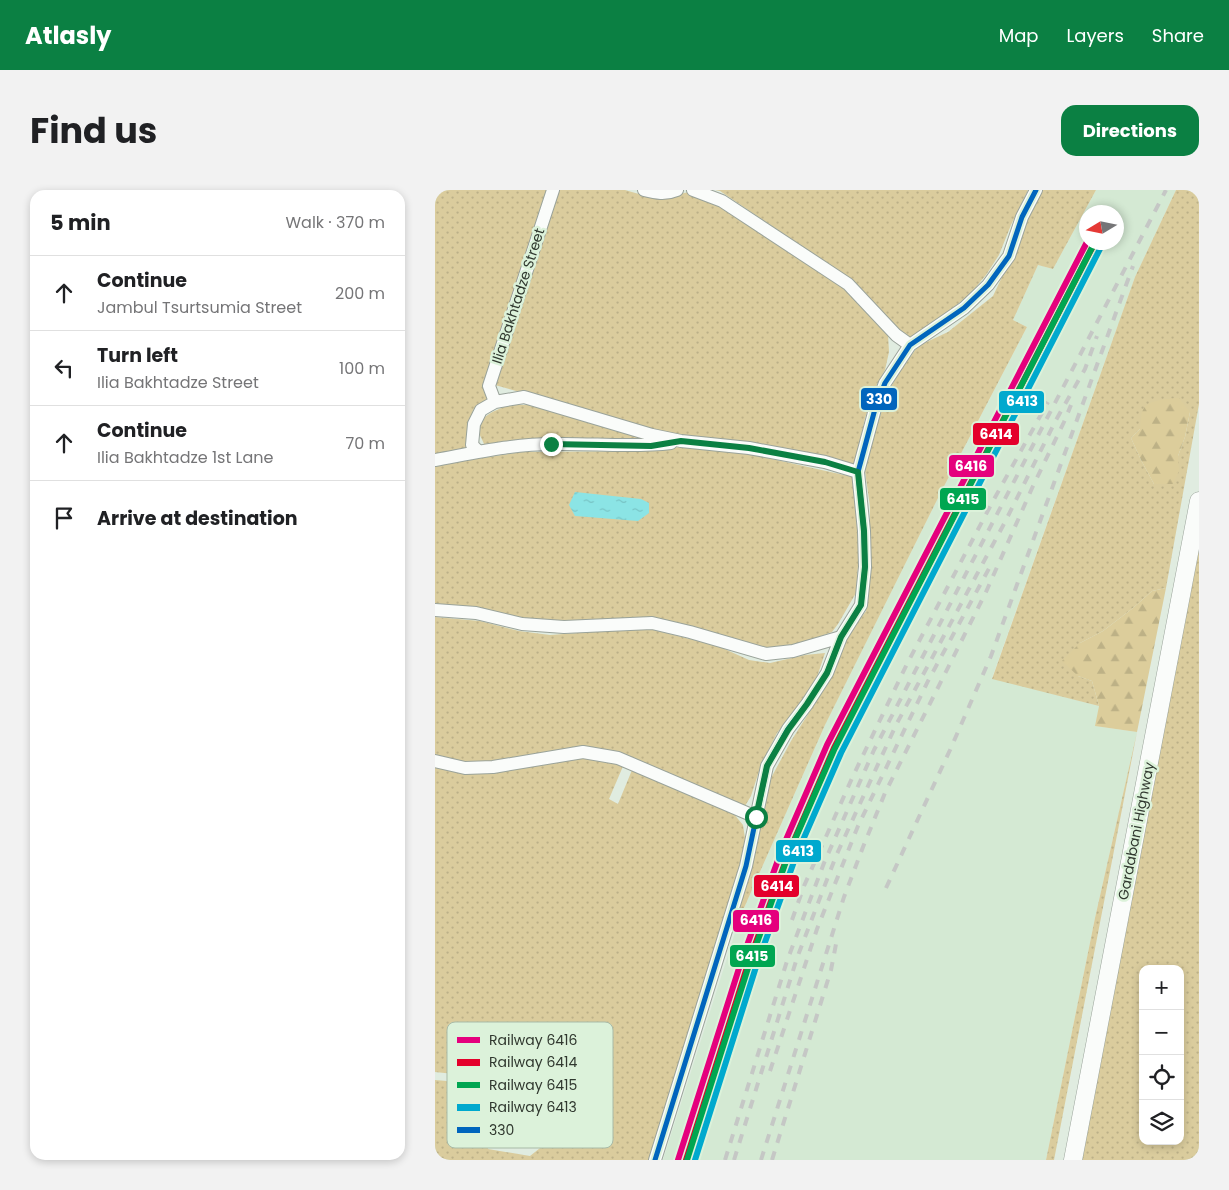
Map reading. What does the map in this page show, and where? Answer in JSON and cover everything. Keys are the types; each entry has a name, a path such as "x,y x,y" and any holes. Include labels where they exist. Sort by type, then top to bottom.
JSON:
{"main road":[{"name":"Gardabani Highway","path":"1073,1160 1199,502"}],"street":[{"name":"Ilia Bakhtadze Street","path":"495,402 489,386 553,190"},
{"path":"644,190 657,194 670,193 677,190"},
{"path":"693,190 723,201 848,284 896,334 910,345"},
{"path":"655,1160 746,866 767,766 788,730 827,673 841,637 861,605 865,567 864,531 858,472 871,422 885,383 910,345 964,308 989,285 1009,256 1022,217 1036,190"},
{"path":"479,452 472,444 474,424 481,410 495,402 524,397 625,428 681,441 749,448 825,462 858,472"},
{"path":"435,460 504,448 551,444 651,446 681,441"},
{"path":"435,610 476,613 523,624 563,627 652,623 766,654 793,651 841,637"},
{"path":"435,760 465,768 493,767 583,752 617,758 756,817"}],"shaded area":[{"path":"435,190 550,190 488,398 473,410 468,435 470,450 435,455"},
{"path":"558,190 625,190 656,199 689,192 723,207 842,287 888,334 889,352 885,370 876,386 865,418 855,465 670,434 495,385"},
{"path":"715,190 1028,190 999,255 986,275 971,293 946,314 908,339 852,280 720,191"},
{"path":"1041,190 1096,190 1088,205 1079,205 1079,221 1053,269 1038,265 1013,320 1027,327 941,492 825,725 740,917 736,917 758,838 771,778 791,741 831,678 844,641 866,611 870,565 870,507 865,471 872,441 888,392 918,346 948,332 993,296 1009,262 1025,220"},
{"path":"1096,190 1176,190 1135,277 992,678 1099,706 1096,726 1137,732 1095,918 1046,1160 663,1160 740,917 825,725 941,492 1027,327 1013,320 1038,265 1053,269 1079,221 1079,250 1124,250 1124,205 1088,205"},
{"path":"1176,190 1199,190 1199,404 1166,588 1152,591 1103,631 1080,643 1078,676 1092,681 1099,706 992,679 1135,277","holes":["1190,412 1185,437 1178,456 1178,471 1154,484 1131,438 1140,429"]},
{"path":"509,405 531,405 650,439 548,439 484,444 479,433 481,422 488,415"},
{"path":"679,447 750,454 853,477 859,552 856,593 832,632 794,646 770,649 714,634 563,622 435,606 435,465 521,452 658,451"},
{"path":"1199,540 1199,1160 1076,1160"},
{"path":"435,617 480,621 519,631 550,635 650,629 718,646 749,660 770,663 805,655 825,653 817,677 808,694 777,733 761,765 751,796 745,806 626,756 459,763 435,757"},
{"path":"1137,732 1054,1160 1046,1160 1095,918"},
{"path":"581,756 624,764 609,799 618,804 632,770 729,808 743,825 745,838 744,854 653,1160 435,1160 435,1080 447,1081 447,1148 488,1148 530,1156 540,1148 613,1148 613,1022 447,1022 447,1073 435,1072 435,766"}],"green space":[{"path":"1179,398 1190,412 1185,437 1178,456 1179,471 1173,484 1154,484 1131,438 1140,429 1142,413 1147,405 1160,400"},
{"path":"1166,588 1137,732 1095,726 1099,706 1092,681 1078,676 1062,661 1080,643 1103,631 1152,591"}],"water":[{"path":"575,492 641,499 649,503 649,513 638,521 575,516 569,505"}],"railway":[{"path":"725,1160 787,961 824,863 874,750 1166,190"},
{"path":"886,888 991,656 1133,266"},
{"path":"734,1160 797,958 836,856 896,725 1005,522 1056,420 1085,369 1097,336"},
{"path":"792,920 804,886 853,776 907,664 993,501 1048,402"},
{"path":"761,1160 844,897 885,793 986,592 1071,405"},
{"path":"770,1071 817,929 858,826 928,681 992,563"},
{"path":"772,1160 831,970 836,944"}],"rail line":[{"name":"6416","path":"678,1160 741,962 782,849 827,745 1083,250"},
{"name":"6414","path":"686,1160 748,964 789,852 834,748 1091,250"},
{"name":"6415","path":"687,1160 748,968 789,853 834,750 1091,250"},
{"name":"6413","path":"695,1160 755,970 796,856 841,753 1099,250"}],"transit line":[{"name":"330","path":"655,1160 746,866 767,766 788,729 827,673 841,637 861,605 865,567 864,531 858,472 875,409 885,383 910,345 964,308 988,285 1009,256 1022,217 1036,190"}],"route":[{"path":"551,444 651,446 681,441 749,448 825,462 858,472 864,531 865,567 861,605 841,637 827,673 788,730 767,766 756,817"}]}
